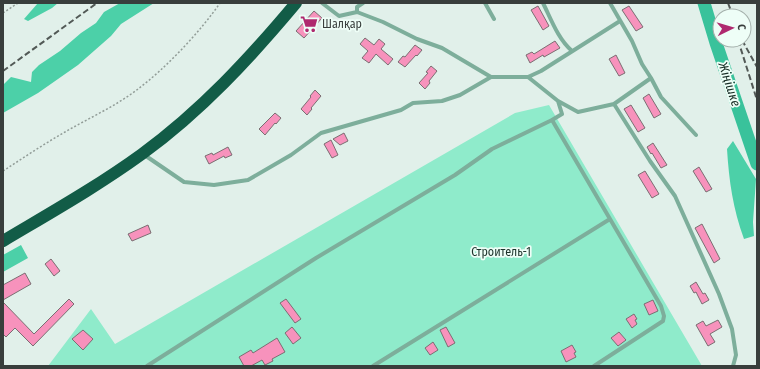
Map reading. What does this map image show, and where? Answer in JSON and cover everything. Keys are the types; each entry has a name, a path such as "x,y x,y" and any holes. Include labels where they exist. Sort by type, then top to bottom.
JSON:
{"highway":[{"path":"3,241 143,154 183,121 220,87 266,39 296,3"}],"lane":[{"path":"322,3 340,16 356,12 383,22 417,39 442,48 491,77"},
{"path":"356,12 357,7 364,3"},
{"path":"485,3 494,19"},
{"path":"543,3 566,46 572,51"},
{"path":"610,3 632,41 642,64 661,97 696,135"},
{"path":"143,154 184,182 214,185 248,180 291,155 321,133 401,110 413,103 442,101 460,95 491,77 528,77 620,21"},
{"path":"528,77 558,101 578,112 614,104 651,78"},
{"path":"147,366 316,258 455,175 492,149 562,114 558,101"},
{"path":"614,104 650,161 675,196 719,294 732,329 736,355 733,366"},
{"path":"552,120 661,306 664,316 663,321 594,366"},
{"path":"373,366 610,219"}],"path":[{"path":"3,13 18,3"},
{"path":"3,171 64,132 121,101 139,89 161,69 210,18 220,3"}],"green space":[{"path":"38,3 58,3 52,8 28,21 24,19"},
{"path":"120,3 154,3 121,24 111,36 78,65 38,93 3,113 3,85 11,77 31,82 32,72 39,65 96,23 104,12"},
{"name":"Строитель-1","path":"549,105 702,366 48,366 91,309 115,344 515,113"},
{"path":"733,141 756,179 753,222 754,236 744,239 734,206 729,172 727,149"},
{"path":"21,245 28,258 3,272 3,255"}],"building":[{"path":"538,6 549,26 543,30 531,10"},
{"path":"629,6 643,27 636,31 622,10"},
{"path":"314,11 322,18 304,38 296,31"},
{"path":"365,38 374,45 379,39 385,44 381,49 393,59 388,65 376,54 369,63 362,58 368,51 360,44"},
{"path":"555,41 560,48 544,57 543,55 530,63 526,55 532,52 534,54"},
{"path":"415,45 422,50 405,67 398,62 403,56 405,57"},
{"path":"616,55 625,73 619,76 609,59"},
{"path":"431,66 437,71 425,89 419,83 428,73 426,72"},
{"path":"315,90 321,96 307,115 301,109"},
{"path":"649,94 661,114 654,118 643,98"},
{"path":"631,105 645,128 638,132 624,109"},
{"path":"275,113 281,118 265,135 259,129"},
{"path":"344,133 348,141 340,145 333,139"},
{"path":"331,140 338,155 332,158 324,144"},
{"path":"653,143 667,165 661,168 647,147"},
{"path":"228,147 232,155 225,158 224,156 209,164 205,156 212,153 213,155"},
{"path":"699,167 712,189 706,192 693,171"},
{"path":"645,171 659,194 652,198 638,175"},
{"path":"702,224 720,259 714,263 695,228"},
{"path":"148,225 151,233 132,241 128,234"},
{"path":"51,259 60,271 54,276 45,264"},
{"path":"25,273 31,284 3,300 3,285"},
{"path":"696,282 703,294 705,293 709,300 702,304 696,292 694,293 690,286"},
{"path":"69,299 74,304 33,346 15,328 6,337 3,334 3,302 34,334"},
{"path":"286,299 301,319 295,323 280,303"},
{"path":"653,300 658,311 649,315 644,304"},
{"path":"634,314 637,319 635,320 637,324 632,328 626,319"},
{"path":"718,320 722,327 710,334 715,342 708,346 696,325 703,321 706,326"},
{"path":"292,327 301,338 293,344 285,333"},
{"path":"446,327 455,343 448,347 440,330"},
{"path":"83,330 93,339 83,350 72,339"},
{"path":"619,332 626,340 618,346 611,338"},
{"path":"277,338 285,352 272,359 273,361 265,365 262,360 251,366 244,366 239,357 251,350 253,353"},
{"path":"433,342 438,350 430,355 425,348"},
{"path":"572,345 576,352 574,353 576,357 566,362 561,351"}],"waterway":[{"name":"Жіңішке","path":"704,3 757,164"}],"railway":[{"path":"3,71 97,3"},
{"path":"728,3 730,8"},
{"path":"741,48 757,100"},
{"path":"746,48 757,67"}],"place":[{"name":"Шалқар","path":"309,24"}]}
